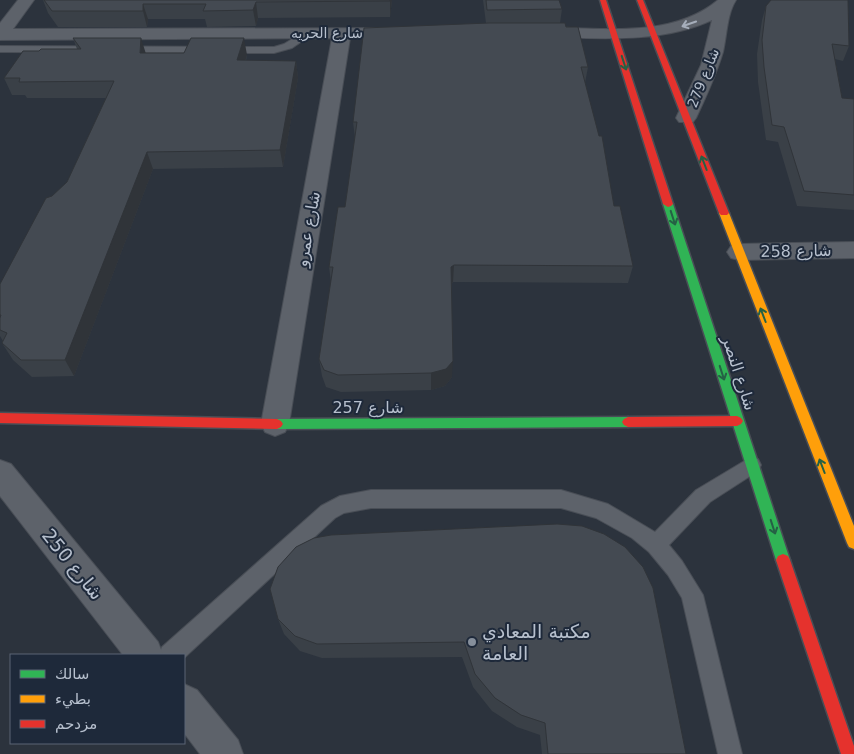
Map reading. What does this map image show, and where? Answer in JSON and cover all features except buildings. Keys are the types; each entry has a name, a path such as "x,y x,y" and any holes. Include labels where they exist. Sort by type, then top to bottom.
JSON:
{"street":[{"path":"0,39 26,0"},
{"name":"شارع النصر","path":"603,0 751,465 849,754"},
{"path":"640,0 854,544"},
{"name":"شارع 279","path":"653,32 689,24 725,4"},
{"name":"شارع 279","path":"686,118 713,59 725,4"},
{"path":"527,32 653,32"},
{"name":"شارع الحريه","path":"0,39 307,33 420,33"},
{"name":"شارع عمرو","path":"275,424 342,33"},
{"name":"شارع 258","path":"739,252 854,250"},
{"name":"شارع 257","path":"0,418 275,424 737,420"},
{"name":"شارع 250","path":"0,474 145,654"},
{"path":"830,485 846,494"},
{"path":"185,704 224,754"}],"lane":[{"path":"656,546 703,496 751,465"},
{"path":"171,654 328,512 354,501 371,499 561,499 601,510 621,519 656,546 676,568 692,595 730,754"}],"traffic: fast":[{"path":"668,204 783,560"},
{"path":"277,424 628,422"}],"traffic: slow":[{"path":"724,213 854,543"}],"traffic: jam":[{"path":"603,0 668,204"},
{"path":"640,0 724,213"},
{"path":"0,418 277,424"},
{"path":"628,422 737,421"},
{"path":"783,560 849,754"}],"place":[{"name":"مكتبة المعادي العامة","path":"472,642"}]}
